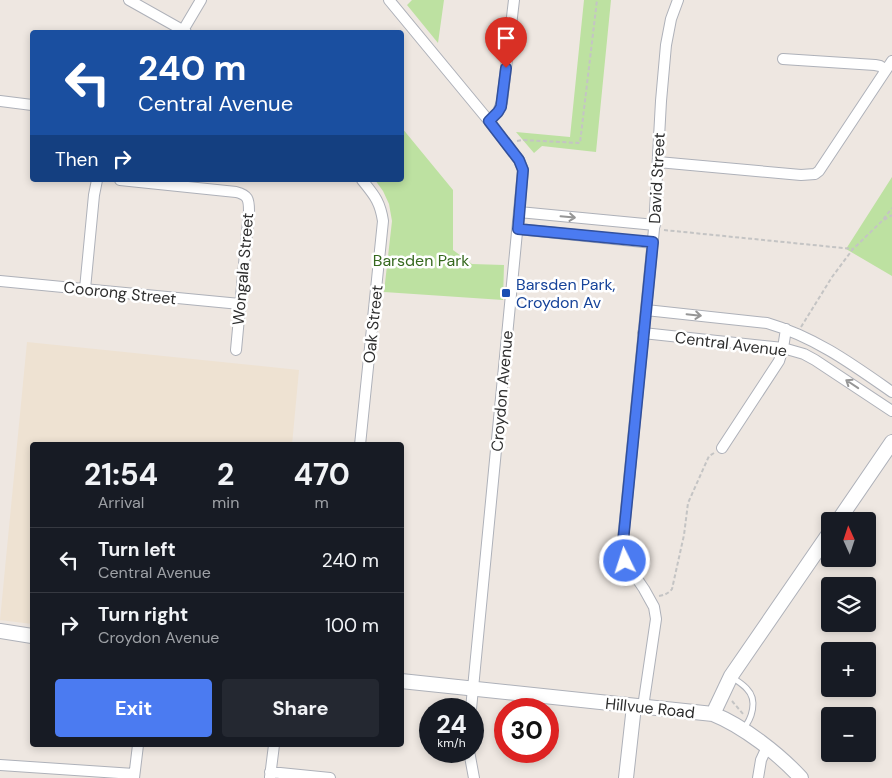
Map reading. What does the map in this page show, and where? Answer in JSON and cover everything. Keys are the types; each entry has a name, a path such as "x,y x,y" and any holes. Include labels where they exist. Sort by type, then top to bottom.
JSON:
{"street":[{"path":"129,0 181,30"},
{"path":"185,30 201,0"},
{"name":"Croydon Avenue","path":"388,0 489,121 519,160 523,170 472,698"},
{"path":"489,121 498,112 502,102 514,0"},
{"name":"David Street","path":"639,707 656,619 650,598 625,561 622,550 653,242 666,45 671,19 678,0"},
{"path":"783,59 875,65 886,70"},
{"path":"658,162 801,175 814,174 819,171 892,60"},
{"path":"0,101 30,105"},
{"path":"85,289 97,182"},
{"name":"Wongala Street","path":"139,182 236,192 247,197 249,211 236,350"},
{"name":"Oak Street","path":"360,442 383,220 378,200 364,182"},
{"path":"519,212 654,227"},
{"path":"518,229 653,242"},
{"name":"Coorong Street","path":"0,281 240,304"},
{"name":"Central Avenue","path":"646,310 767,323 786,329 832,351 892,392"},
{"path":"722,448 779,361 786,329"},
{"name":"Central Avenue","path":"643,334 783,348 804,354 892,412"},
{"path":"844,512 892,442"},
{"name":"Hillvue Road","path":"404,681 713,714 731,676 821,545"},
{"path":"0,632 30,636"},
{"path":"626,778 639,707"},
{"path":"713,714 745,725 767,747 788,763 801,778"},
{"path":"0,765 134,776 138,747"},
{"path":"274,747 270,775 330,778"},
{"path":"758,778 761,760 767,747"},
{"path":"471,763 474,778"}],"lane":[{"path":"731,676 748,689 754,704 745,725"}],"path":[{"path":"507,145 522,140 580,143 597,0"},
{"path":"797,333 832,277 853,249 882,221 892,208"},
{"path":"882,221 892,215"},
{"path":"654,227 853,249"},
{"path":"650,598 664,596 672,589 684,535 688,503 710,456 722,448"},
{"path":"722,694 729,697 745,725"}],"shaded area":[{"path":"27,342 299,370 292,442 30,442 30,624 0,620"}],"green space":[{"path":"412,0 444,0 438,43 407,5"},
{"path":"584,0 611,0 596,152 542,146 534,153 516,132 570,137"},
{"name":"Barsden Park","path":"404,130 453,190 453,250 472,264 504,265 503,300 384,292 392,221 389,204 376,182 404,182"},
{"path":"892,177 892,276 846,249"}],"place":[{"name":"Barsden Park, Croydon Av","path":"506,293"}],"route":[{"path":"506,68 501,107 489,121 519,160 523,170 518,229 653,242 622,550 625,561"}]}
